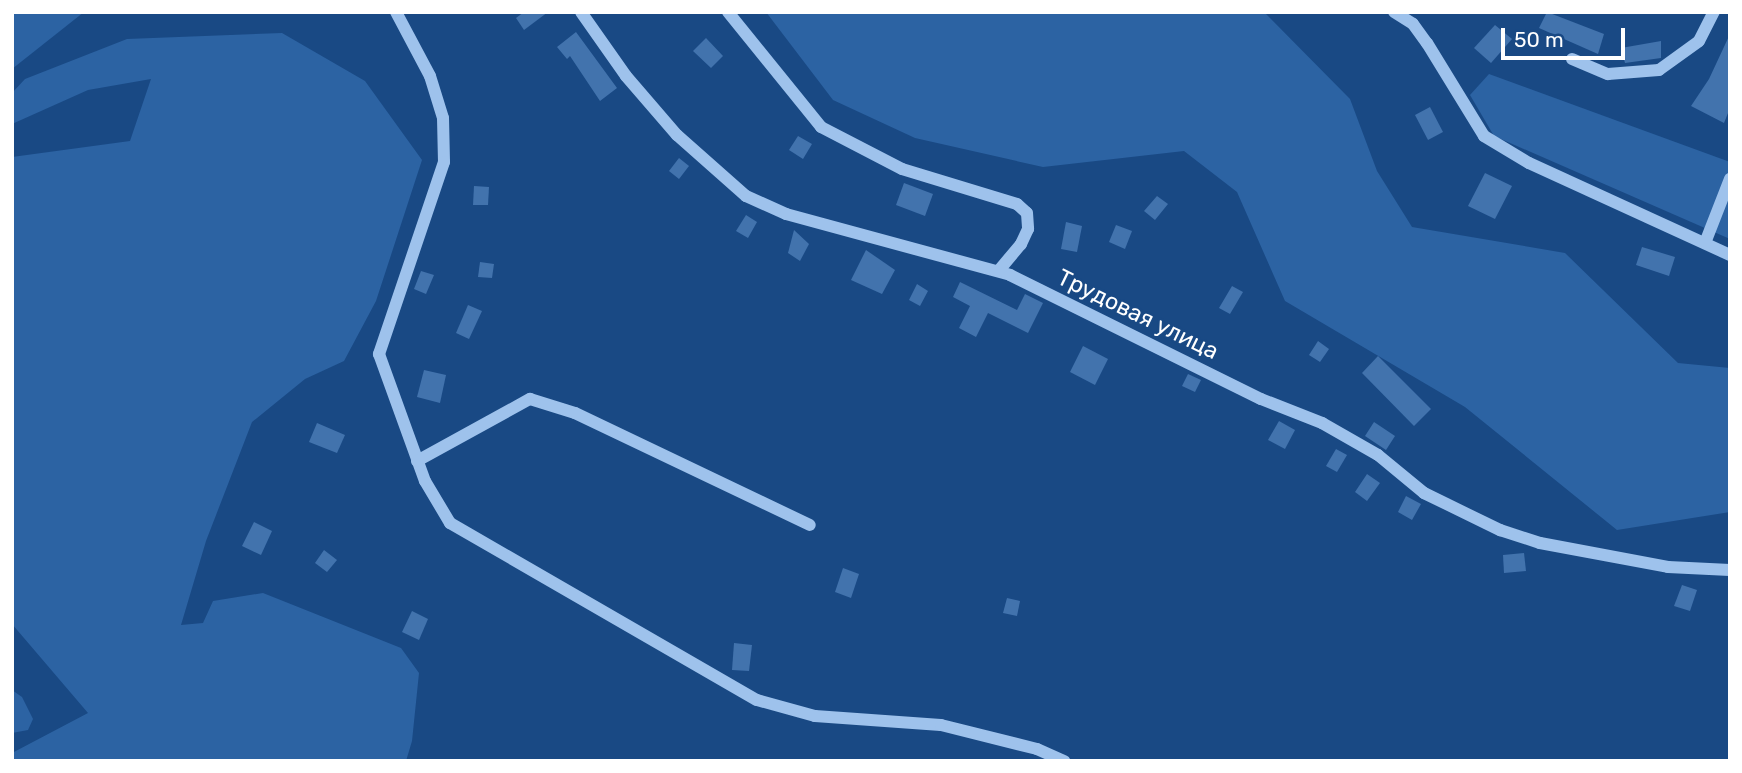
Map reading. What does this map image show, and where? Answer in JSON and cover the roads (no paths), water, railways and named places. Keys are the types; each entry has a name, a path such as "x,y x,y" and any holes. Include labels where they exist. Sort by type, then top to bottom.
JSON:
{"street":[{"path":"396,12 430,76 443,118 443,162 433,202 379,354 418,461 450,523 757,700 815,716 942,725 1037,749 1064,761"},
{"name":"Трудовая улица","path":"581,12 626,76 677,135 746,195 786,214 998,271 1261,398 1322,423 1377,455 1424,493 1500,530 1540,543 1668,567 1730,570"},
{"path":"728,12 821,127 902,169 1017,204 1027,213 1028,229 1021,244 998,271"},
{"path":"1394,12 1410,18 1484,136 1529,163 1730,255"},
{"path":"1572,59 1608,74 1659,70 1699,41 1714,12"},
{"path":"1705,243 1730,179"},
{"path":"418,461 530,399 575,412 810,525"}]}
